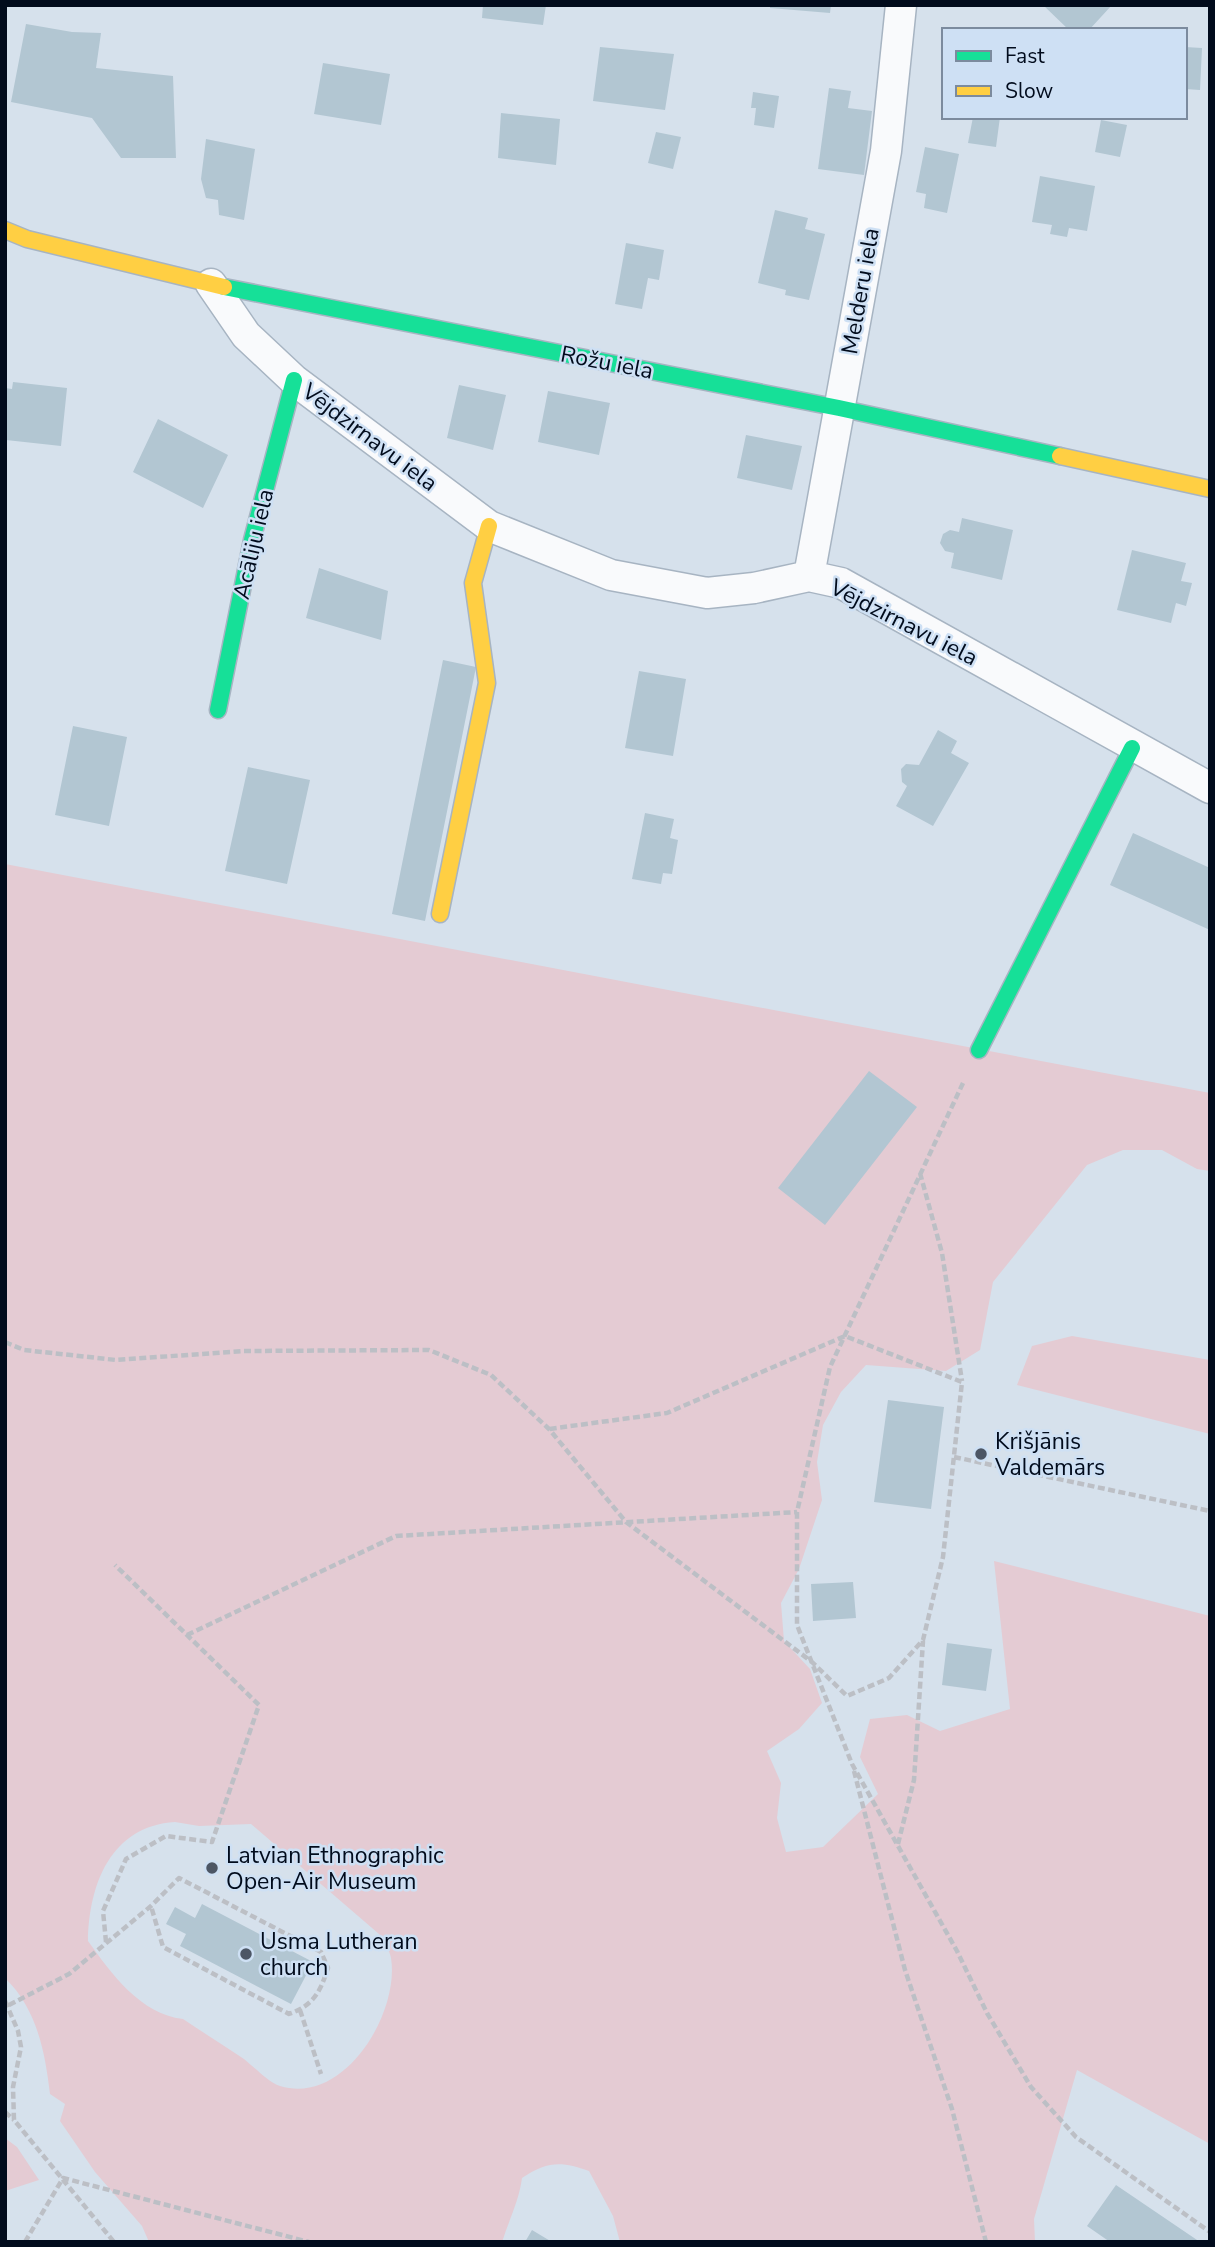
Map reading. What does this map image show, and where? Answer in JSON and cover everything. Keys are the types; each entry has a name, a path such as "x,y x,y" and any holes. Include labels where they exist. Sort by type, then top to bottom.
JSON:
{"street":[{"name":"Melderu iela","path":"809,576 886,150 901,5"},
{"name":"Rožu iela","path":"5,229 27,239 211,284 839,408 1210,489"},
{"name":"Vējdzirnavu iela","path":"211,284 246,335 294,380 489,526 611,575 707,593 809,576 841,583 1132,748 1210,788"},
{"name":"Acāliju iela","path":"218,710 252,540 294,380"},
{"path":"440,915 487,683 473,583 489,526"},
{"path":"979,1050 1132,748"}],"path":[{"path":"979,1050 830,1367 797,1512 797,1625 852,1764 905,1970 952,2109 986,2242"},
{"path":"897,1845 914,1780 923,1640 943,1557 962,1382 942,1253 920,1172"},
{"path":"549,1429 667,1413 845,1336 962,1382"},
{"path":"5,1342 24,1350 116,1360 270,1350 429,1350 491,1375 549,1429 626,1522 812,1662 848,1696 889,1678 923,1640"},
{"path":"954,1457 1210,1511"},
{"path":"187,1635 396,1536 797,1512"},
{"path":"106,1943 103,1911 126,1859 166,1836 212,1842 259,1705 115,1565"},
{"path":"852,1764 957,1951 987,2013 1031,2087 1076,2137 1210,2232"},
{"path":"14,2120 13,2087 21,2047 7,2003 69,1974 151,1906 178,1878 321,1952 328,1968 322,1987 313,2003 289,2014 163,1947 151,1906"},
{"path":"300,2010 321,2074"},
{"path":"5,2112 114,2242"},
{"path":"25,2242 63,2178"},
{"path":"63,2178 309,2242"}],"shaded area":[{"path":"5,864 1210,1093 1210,1171 1197,1169 1162,1150 1123,1150 1087,1165 993,1282 980,1350 946,1371 866,1365 841,1392 823,1425 817,1462 822,1500 799,1569 781,1603 784,1641 810,1669 822,1703 799,1729 767,1751 781,1783 777,1818 786,1852 823,1847 878,1794 860,1757 870,1719 907,1715 940,1731 1010,1709 994,1561 1210,1616 1210,2144 1077,2070 1034,2219 1035,2242 620,2242 613,2216 589,2171 571,2165 555,2164 539,2168 522,2178 502,2242 149,2242 142,2226 95,2172 60,2121 65,2104 50,2094 38,2032 25,2003 5,1978","holes":["175,1822 199,1826 251,1824 379,1934 389,1952 391,1980 377,2028 363,2050 346,2069 326,2082 304,2088 275,2084 241,2057 183,2019 168,2016 140,2001 106,1966 88,1941 89,1920 99,1879 120,1846 135,1834 153,1826"]},
{"path":"1072,1336 1210,1360 1210,1434 1017,1385 1032,1346"},
{"path":"5,2138 17,2147 39,2180 5,2191"}],"building":[{"path":"483,5 546,5 543,25 482,18"},
{"path":"770,5 831,5 830,13 770,8"},
{"path":"1043,5 1112,5 1091,28 1067,28"},
{"path":"26,24 72,32 101,33 96,68 173,76 176,158 121,158 92,118 11,102"},
{"path":"600,47 674,54 665,110 593,101"},
{"path":"1187,47 1202,48 1200,90 1187,89"},
{"path":"323,63 390,74 381,125 314,114"},
{"path":"829,88 851,91 848,108 872,111 864,175 818,169"},
{"path":"753,92 779,96 774,128 754,125 756,108 751,108"},
{"path":"501,113 560,119 556,165 498,158"},
{"path":"973,119 1000,119 996,147 968,143"},
{"path":"1101,120 1127,125 1120,157 1095,152"},
{"path":"656,132 681,137 673,169 648,163"},
{"path":"206,139 255,149 244,220 219,215 218,200 206,198 201,179"},
{"path":"925,147 959,154 947,213 924,208 926,194 916,192"},
{"path":"1040,176 1095,186 1087,231 1069,228 1067,237 1050,234 1052,225 1032,222"},
{"path":"775,210 808,218 805,229 825,234 809,300 785,295 786,290 758,283"},
{"path":"626,243 664,250 659,280 648,278 642,309 615,304"},
{"path":"13,382 67,388 61,446 6,440 5,388 12,389"},
{"path":"459,385 506,395 493,450 447,438"},
{"path":"548,391 610,403 599,455 538,442"},
{"path":"158,419 228,455 203,508 133,472"},
{"path":"746,435 802,446 792,490 737,478"},
{"path":"962,518 1013,530 1002,580 951,568 954,553 945,551 940,543 943,534 950,530 959,532"},
{"path":"1132,550 1186,563 1181,581 1192,583 1186,606 1176,603 1171,623 1117,610"},
{"path":"319,568 388,591 381,640 306,618"},
{"path":"443,660 476,667 425,921 392,914"},
{"path":"639,671 686,679 673,756 625,748"},
{"path":"73,726 127,737 109,826 55,815"},
{"path":"938,730 957,741 951,753 969,763 933,826 896,806 907,786 902,782 901,769 906,764 919,765"},
{"path":"248,767 310,780 287,884 225,871"},
{"path":"645,813 674,819 670,838 678,840 672,874 663,873 661,884 632,879"},
{"path":"1133,833 1210,868 1210,930 1110,885"},
{"path":"869,1071 917,1107 825,1225 778,1188"},
{"path":"888,1400 944,1407 931,1509 874,1502"},
{"path":"853,1582 856,1618 813,1621 811,1584"},
{"path":"947,1643 992,1649 986,1691 942,1685"},
{"name":"Usma Lutheran church","path":"202,1904 313,1962 291,2004 180,1946 186,1934 166,1924 175,1907 195,1918"},
{"path":"1116,2185 1200,2242 1110,2242 1087,2226"},
{"path":"532,2230 552,2242 525,2242"}],"traffic: fast":[{"path":"224,287 839,408 1060,456"},
{"path":"218,710 252,540 294,380"},
{"path":"979,1050 1132,748"}],"traffic: slow":[{"path":"5,230 27,239 224,287"},
{"path":"1060,456 1210,489"},
{"path":"440,914 487,683 473,583 489,526"}],"place":[{"name":"Krišjānis Valdemārs","path":"981,1454"},
{"name":"Latvian Ethnographic Open-Air Museum","path":"212,1868"},
{"name":"Usma Lutheran church","path":"246,1954"}]}
